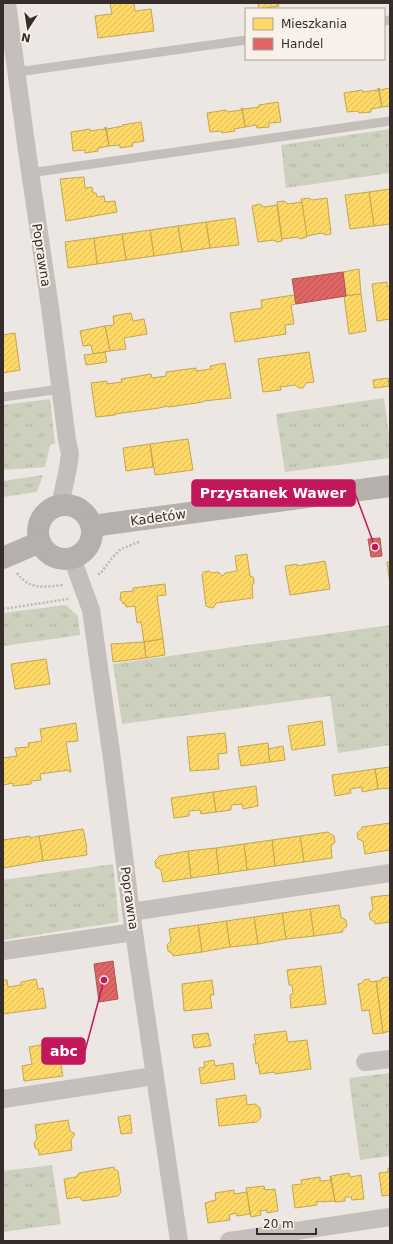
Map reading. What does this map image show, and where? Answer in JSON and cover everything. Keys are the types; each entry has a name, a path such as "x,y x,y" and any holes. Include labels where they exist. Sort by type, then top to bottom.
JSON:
{"street":[{"name":"Poprawna","path":"7,3 70,454 60,506"},
{"name":"Kadetów","path":"92,526 390,486"},
{"path":"60,506 71,506 80,509 87,516 92,526 90,542 86,550 80,555 72,558 57,558 50,554 44,549 40,542 38,533 44,515 51,509 60,506"},
{"path":"6,557 40,542"},
{"name":"Poprawna","path":"72,558 70,584 91,610 131,912 179,1241"},
{"path":"131,912 390,873"},
{"path":"3,951 134,932"},
{"path":"365,1062 390,1059"},
{"path":"3,1098 154,1076"},
{"path":"229,1241 390,1218"}],"lane":[{"path":"17,72 245,40"},
{"path":"30,173 390,121"},
{"path":"3,397 60,389"}],"path":[{"path":"6,557 21,579 36,587 70,584 100,574"},
{"path":"3,609 69,598 68,594"}],"green space":[{"path":"390,129 390,173 286,188 281,145"},
{"path":"384,398 390,443 390,458 285,472 276,414"},
{"path":"50,399 55,443 50,445 45,467 3,470 3,405"},
{"path":"43,475 37,492 3,497 3,481"},
{"path":"66,605 78,616 80,635 3,646 3,613"},
{"path":"390,625 390,745 338,753 330,696 122,724 113,664"},
{"path":"113,864 119,922 3,940 3,880"},
{"path":"390,1073 390,1156 360,1160 349,1078"},
{"path":"52,1165 61,1224 3,1232 3,1171"}],"building: Mieszkania":[{"path":"110,3 134,3 135,11 151,9 154,31 98,38 95,16 112,14"},
{"path":"258,3 278,3 279,6 266,8 259,8"},
{"path":"378,88 382,107 371,109 371,112 347,112 344,93 362,90 363,92 378,90"},
{"path":"379,88 380,90 390,88 390,106 382,107"},
{"path":"278,102 281,122 269,123 269,127 257,128 256,125 245,127 242,108 259,107 259,105"},
{"path":"242,108 245,127 234,129 235,131 222,133 222,131 210,132 207,113 226,110 227,112 242,110"},
{"path":"141,122 144,141 132,143 133,146 120,148 120,145 109,146 106,127 107,129"},
{"path":"105,127 109,146 98,148 98,151 85,153 85,150 73,151 71,132 90,129 90,131 105,129"},
{"path":"84,177 85,188 92,187 93,193 96,193 97,197 104,196 105,202 115,201 117,212 66,221 60,179"},
{"path":"390,189 390,224 374,226 369,192"},
{"path":"369,192 374,226 350,229 345,195"},
{"path":"309,198 312,200 327,198 331,234 325,235 322,233 306,236 301,199"},
{"path":"284,201 288,204 302,202 307,237 300,239 298,237 282,239 277,202"},
{"path":"260,204 264,207 277,205 282,241 276,242 274,240 258,242 252,206"},
{"path":"235,218 239,245 210,248 206,222"},
{"path":"206,222 210,248 182,252 178,226"},
{"path":"178,226 182,252 154,256 150,230"},
{"path":"150,230 154,256 126,260 122,234"},
{"path":"122,234 126,260 97,264 94,238"},
{"path":"94,238 97,264 68,268 65,242"},
{"path":"359,269 361,294 346,296 343,272"},
{"path":"387,282 387,287 390,286 390,319 377,321 372,284"},
{"path":"361,294 366,331 349,334 344,296"},
{"path":"294,295 296,304 291,305 294,324 285,325 286,334 235,342 230,313 262,308 261,300"},
{"path":"131,313 133,321 144,319 147,334 124,338 126,349 110,351 105,326 114,325 113,316"},
{"path":"105,326 110,351 93,354 91,345 83,346 80,331"},
{"path":"15,333 20,370 3,373 3,335"},
{"path":"105,352 107,362 86,365 84,355"},
{"path":"309,352 314,382 306,383 303,388 299,388 295,385 280,387 281,390 263,392 258,359"},
{"path":"225,363 231,398 96,417 91,383 107,381 107,384 122,382 121,379 151,374 152,378 166,376 166,372 196,368 196,371 211,369 210,366"},
{"path":"388,378 389,386 374,388 373,380"},
{"path":"188,439 193,470 155,475 150,444"},
{"path":"150,444 153,467 126,471 123,448"},
{"path":"247,554 250,576 253,577 254,580 252,586 253,598 216,603 214,607 211,608 206,606 202,574 209,571 212,573 218,572 223,576 225,573 237,571 235,556"},
{"path":"325,561 330,589 290,595 285,566 297,564 297,566"},
{"path":"387,562 390,562 390,584"},
{"path":"165,584 166,595 157,596 163,639 144,642 141,622 137,623 135,606 126,607 125,603 123,604 120,600 121,592 133,591 133,588"},
{"path":"163,639 165,655 146,658 144,642"},
{"path":"144,642 146,658 113,662 111,644"},
{"path":"46,659 50,684 15,689 11,664"},
{"path":"322,721 325,745 292,750 288,726"},
{"path":"76,723 78,741 66,742 71,772 69,772 69,770 40,774 41,780 31,781 31,784 13,786 13,783 3,785 3,758 17,756 15,748 29,747 28,743 42,741 40,729"},
{"path":"225,733 227,753 218,754 219,769 190,771 187,737"},
{"path":"268,743 270,762 241,766 238,747"},
{"path":"283,746 285,760 270,762 268,749"},
{"path":"390,767 390,788 378,789 375,769"},
{"path":"375,769 378,789 362,792 362,787 350,789 351,793 335,796 332,775"},
{"path":"256,786 258,806 243,809 242,804 231,805 231,810 216,812 213,792"},
{"path":"213,792 216,812 201,814 200,810 189,811 189,816 174,818 171,798"},
{"path":"390,823 390,850 365,854 363,841 358,839 357,833 362,829 362,827"},
{"path":"83,829 87,847 87,855 43,861 39,836"},
{"path":"328,832 334,836 335,842 331,846 332,858 304,862 300,836"},
{"path":"30,836 30,838 39,836 43,861 3,868 3,840"},
{"path":"300,836 304,862 275,866 272,840"},
{"path":"272,840 275,866 247,870 244,844"},
{"path":"244,844 247,870 219,874 216,848"},
{"path":"216,848 219,874 191,878 188,851"},
{"path":"188,851 191,878 163,882 161,870 156,867 155,861 159,856"},
{"path":"390,895 390,922 375,924 375,922 370,919 369,913 373,909 371,897"},
{"path":"339,905 341,917 346,920 347,926 342,930 343,932 314,936 310,909"},
{"path":"310,909 314,936 286,939 282,913"},
{"path":"282,913 286,939 258,944 254,917"},
{"path":"254,917 258,944 230,947 226,921"},
{"path":"226,921 230,947 202,952 198,925"},
{"path":"198,925 202,952 173,956 173,954 168,951 167,945 171,941 169,929"},
{"path":"321,966 326,1004 291,1008 290,995 293,994 292,985 289,985 287,970"},
{"path":"387,977 390,979 390,1031 383,1033 376,981 380,981 382,978"},
{"path":"36,979 38,989 43,988 46,1008 3,1014 3,980 7,980 8,987 21,985 21,982"},
{"path":"369,979 371,982 376,981 383,1033 373,1034 369,1010 362,1011 358,984"},
{"path":"212,980 214,995 210,995 212,1008 184,1011 182,984"},
{"path":"286,1031 288,1042 307,1040 311,1069 275,1074 275,1072 260,1074 258,1063 256,1064 253,1044 256,1044 254,1035"},
{"path":"208,1033 211,1046 194,1048 192,1035"},
{"path":"57,1042 63,1076 24,1081 22,1066 32,1064 29,1047"},
{"path":"214,1060 215,1066 233,1063 235,1079 201,1084 199,1068 205,1067 204,1062"},
{"path":"246,1095 247,1105 255,1104 260,1108 261,1117 257,1122 219,1126 216,1099"},
{"path":"130,1115 132,1133 121,1134 118,1117"},
{"path":"68,1120 70,1131 75,1134 71,1140 72,1150 39,1155 39,1151 35,1148 34,1143 37,1139 35,1125"},
{"path":"114,1167 114,1169 118,1171 121,1192 118,1196 83,1201 79,1197 67,1199 64,1179 76,1177 79,1173"},
{"path":"388,1168 390,1168 390,1195 382,1196 379,1173 388,1172"},
{"path":"349,1173 350,1177 361,1175 364,1199 352,1200 351,1197 345,1197 345,1201 335,1202 331,1176"},
{"path":"320,1177 320,1181 331,1180 335,1202 322,1201 317,1202 317,1205 295,1208 292,1185 302,1184 301,1180"},
{"path":"264,1186 265,1190 275,1189 278,1211 267,1213 267,1210 260,1211 261,1215 251,1217 246,1188"},
{"path":"234,1190 234,1194 247,1192 250,1214 237,1216 236,1213 229,1215 230,1220 208,1223 205,1203 216,1200 215,1193"}],"building: Handel":[{"path":"343,272 346,296 296,304 292,279"},
{"path":"380,538 382,556 371,557 368,539"},
{"path":"113,961 118,999 99,1002 94,964"}],"place":[{"name":"Przystanek Wawer","path":"375,547"},
{"name":"abc","path":"104,980"}]}
